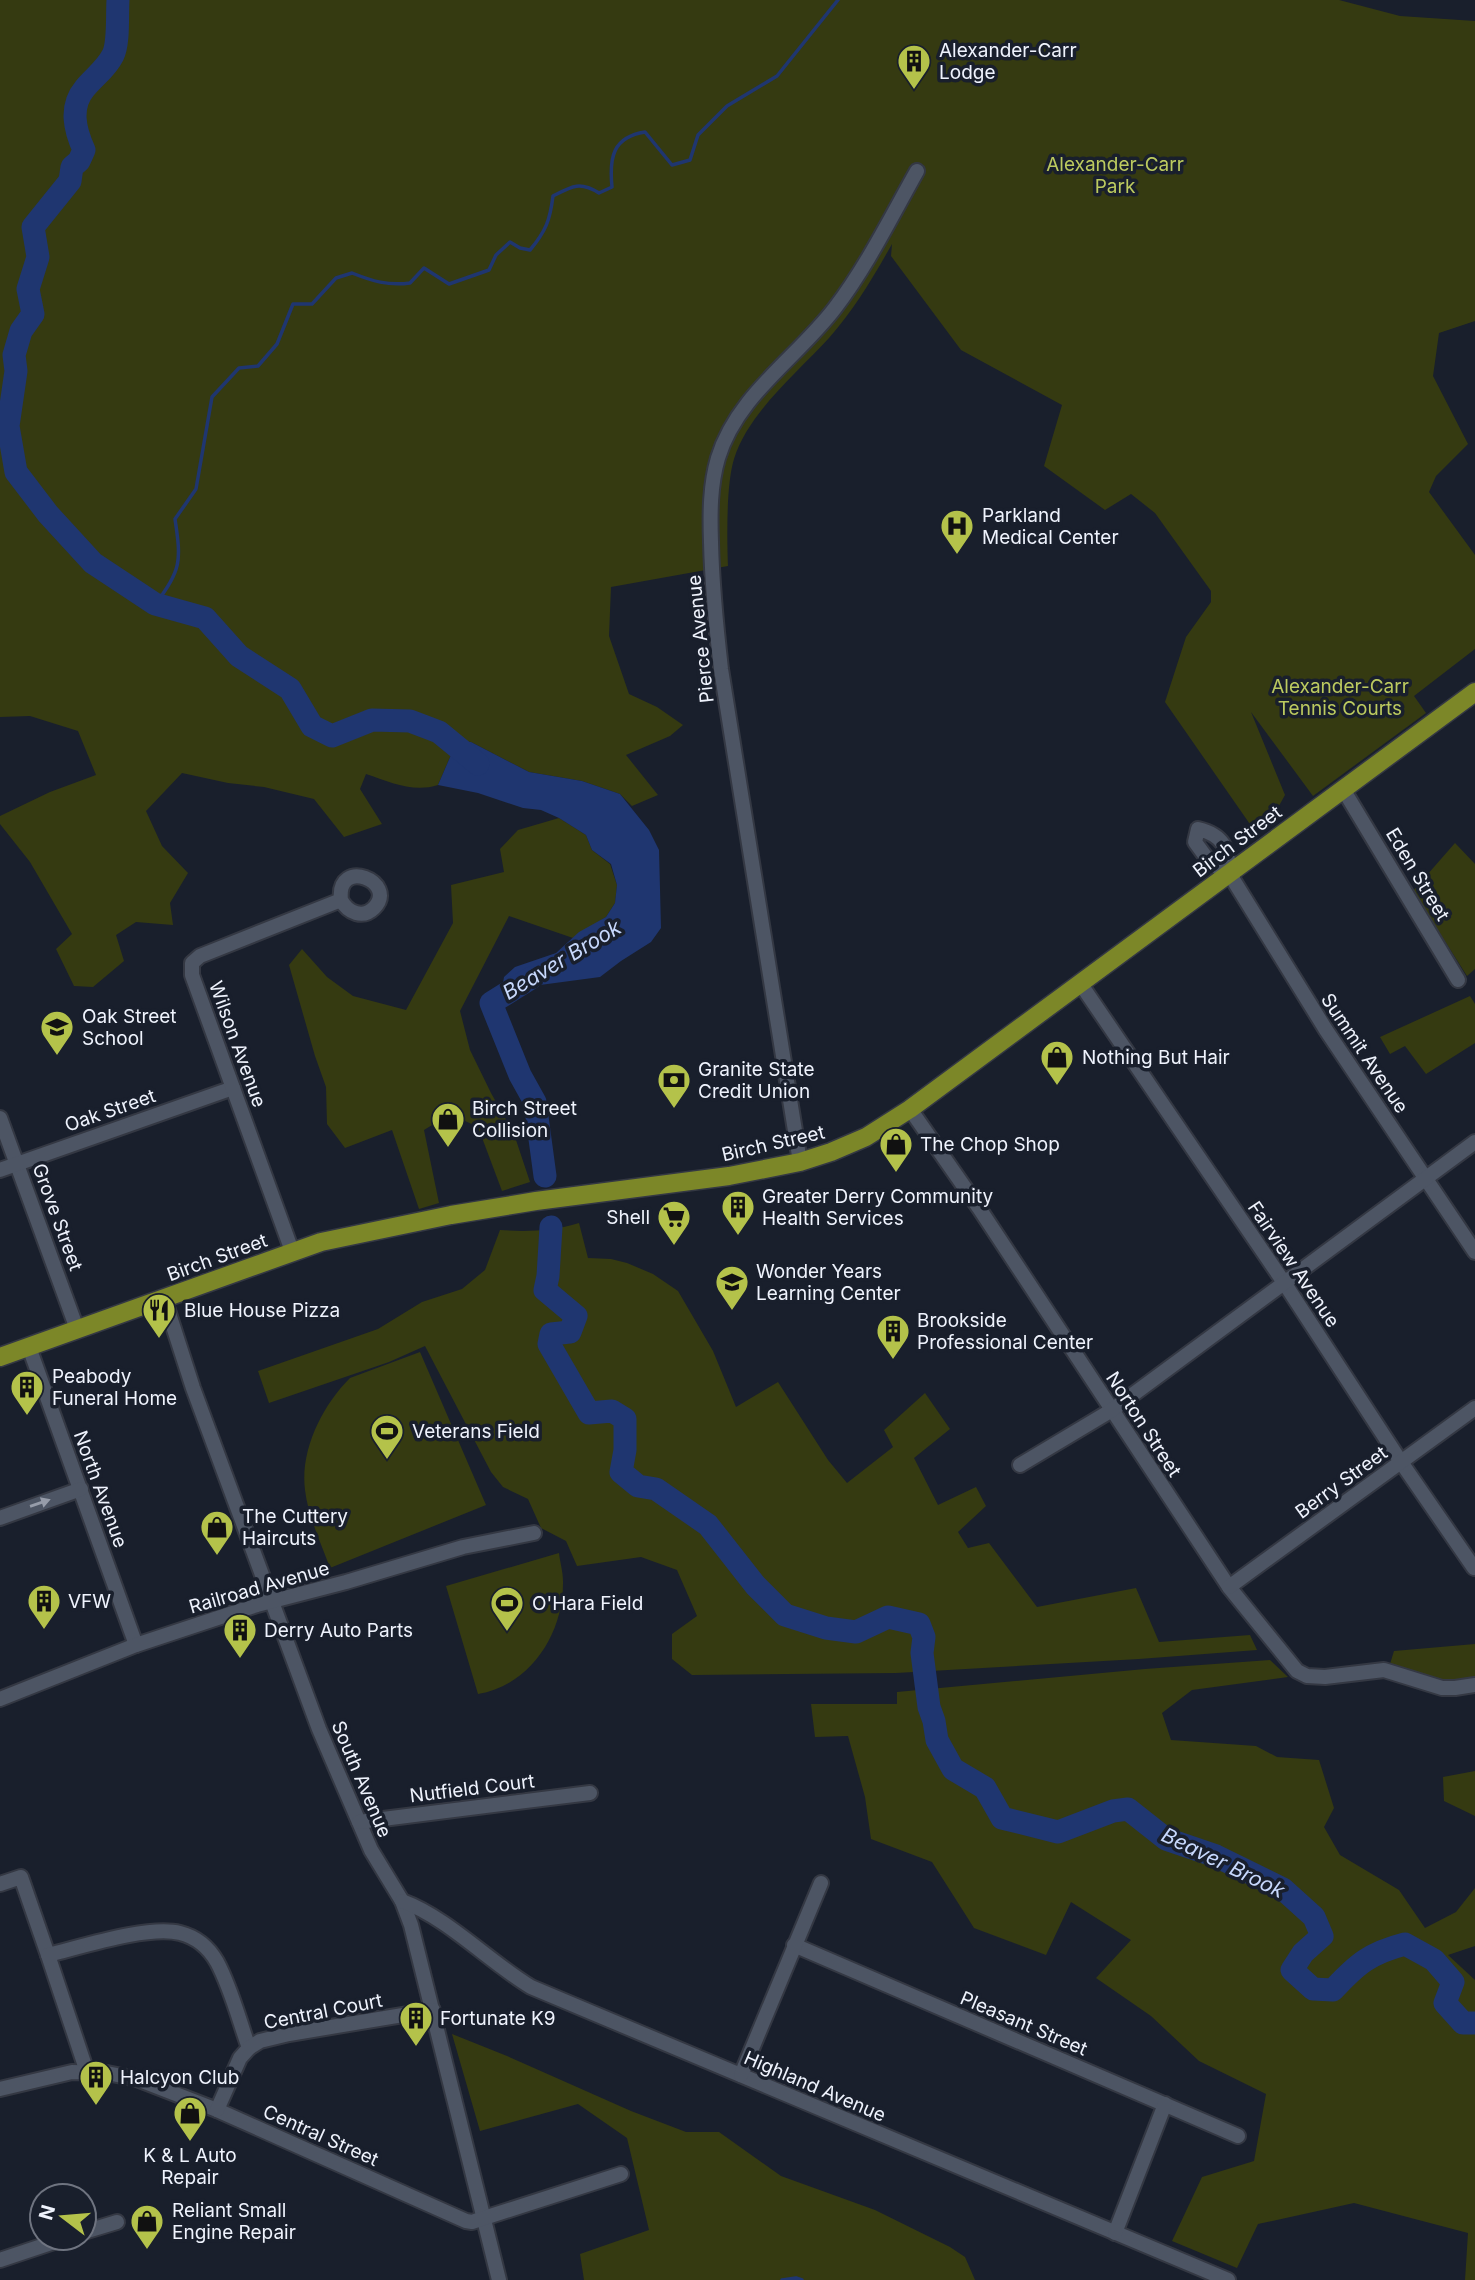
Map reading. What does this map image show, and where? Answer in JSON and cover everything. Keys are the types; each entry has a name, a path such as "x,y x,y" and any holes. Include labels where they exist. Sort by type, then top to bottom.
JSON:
{"main road":[{"name":"Birch Street","path":"0,1357 292,1251 350,1235 569,1195 729,1176 800,1162 866,1137 910,1109 1475,692"}],"street":[{"name":"Pierce Avenue","path":"800,1162 721,669 712,587 712,490 719,454 733,425 756,393 836,307 917,172"},
{"name":"Eden Street","path":"1343,789 1458,980"},
{"name":"Summit Avenue","path":"1229,873 1297,986 1475,1252"},
{"name":"Wilson Avenue","path":"292,1251 192,975 192,964 200,956 341,900"},
{"name":"Fairview Avenue","path":"1080,983 1474,1568"},
{"name":"Oak Street","path":"0,1170 233,1087"},
{"name":"Norton Street","path":"910,1109 1229,1587 1297,1671 1307,1676 1325,1677 1384,1670 1442,1688 1455,1689 1475,1685"},
{"name":"Grove Street","path":"0,1118 77,1329"},
{"path":"1020,1465 1112,1410 1475,1142"},
{"name":"South Avenue","path":"164,1298 193,1388 320,1729 371,1850 402,1901 433,2010 499,2280"},
{"name":"North Avenue","path":"29,1347 136,1645"},
{"name":"Berry Street","path":"1229,1587 1475,1408"},
{"path":"0,1518 81,1489"},
{"name":"Railroad Avenue","path":"0,1699 136,1645 271,1601 463,1547 534,1533"},
{"name":"Nutfield Court","path":"359,1822 590,1793"},
{"path":"0,1884 21,1877 87,2072"},
{"path":"741,2075 821,1883"},
{"name":"Highland Avenue","path":"402,1901 426,1911 506,1972 531,1987 1228,2280"},
{"path":"48,1955 151,1932 178,1932 188,1936 208,1950 216,1961 249,2048"},
{"name":"Pleasant Street","path":"794,1945 1238,2136"},
{"name":"Central Court","path":"217,2110 234,2068 249,2048 260,2042 289,2034 433,2010"},
{"name":"Central Street","path":"0,2089 60,2074 87,2072 136,2079 217,2110 472,2222 621,2174"},
{"path":"1115,2234 1164,2105"},
{"path":"98,2227 117,2221"},
{"path":"0,2260 28,2251"}],"green space":[{"path":"0,0 1339,0 1400,16 1475,21 1475,321 1439,333 1433,376 1468,444 1436,476 1429,492 1475,555 1475,649 1414,696 1426,713 1313,796 1251,712 1285,795 1271,820 1254,830 1165,702 1186,637 1211,602 1211,591 1155,513 1131,494 1105,510 1044,466 1062,405 961,350 891,256 892,244 847,316 762,410 741,442 731,470 728,566 611,587 609,636 629,694 657,707 683,725 670,736 626,755 658,795 632,806 620,794 582,781 529,772 471,742 457,741 438,785 411,787 366,774 360,789 382,824 344,837 314,799 264,787 228,783 182,773 146,811 162,846 188,873 170,903 173,925 136,922 116,935 124,961 93,987 74,986 56,949 72,934 30,862 0,824 0,816 50,792 96,775 78,731 30,716 0,717"},
{"path":"559,818 586,835 592,850 610,864 617,885 615,903 606,917 573,938 509,916 460,1011 470,1050 514,1134 530,1182 502,1191 478,1127 450,1114 424,1130 439,1203 419,1209 392,1130 345,1148 327,1124 326,1087 289,965 302,949 327,977 353,996 406,1010 453,923 451,885 504,872 500,849 518,830"},
{"path":"1455,843 1475,864 1475,969 1467,976 1413,891"},
{"path":"1470,996 1475,1004 1475,1043 1426,1074 1405,1046 1390,1054 1380,1037"},
{"path":"579,1223 588,1258 627,1263 653,1274 678,1291 713,1351 736,1407 778,1382 828,1460 847,1483 893,1447 884,1430 925,1393 950,1429 914,1458 938,1505 976,1487 986,1506 958,1532 968,1548 989,1543 1037,1607 1136,1588 1159,1642 1250,1635 1257,1650 896,1673 692,1675 672,1659 672,1634 697,1616 677,1570 641,1557 577,1566 566,1541 541,1528 528,1499 503,1487 491,1472 425,1346 389,1362 269,1403 258,1371 378,1329 422,1302 462,1289 485,1270 500,1230 540,1230"},
{"name":"Veterans Field","path":"420,1352 486,1505 330,1568 312,1520 305,1490 306,1460 315,1430 330,1402 350,1378"},
{"name":"O'Hara Field","path":"559,1553 563,1578 562,1600 551,1637 541,1654 514,1680 497,1689 478,1694 446,1586"},
{"path":"1475,1644 1475,1680 1451,1684 1390,1664 1394,1651"},
{"path":"1270,1660 1288,1677 1192,1690 1162,1713 1171,1740 1256,1746 1277,1757 1319,1760 1334,1808 1324,1827 1340,1855 1399,1890 1425,1928 1456,1912 1475,1888 1475,1946 1448,1955 1475,1980 1475,2280 1465,2280 1468,2233 1354,2203 1258,2224 1237,2268 1172,2241 1202,2177 1254,2161 1266,2094 1199,2061 1151,2016 1096,1978 1131,1940 1071,1902 1046,1955 974,1928 932,1862 871,1839 865,1797 848,1736 815,1737 811,1704 897,1704 897,1692"},
{"path":"1475,1771 1475,1816 1444,1801 1443,1777"},
{"path":"452,2034 686,2132 719,2132 781,2176 875,2210 950,2247 965,2257 975,2280 584,2280 580,2254 649,2230 627,2138 578,2104 480,2131"}],"water":[{"path":"457,741 471,742 529,772 582,781 620,794 649,830 659,850 661,928 651,942 600,977 525,987 508,997 502,989 504,977 515,967 556,953 579,932 606,917 615,903 617,885 611,864 592,850 586,835 559,818 541,810 523,808 478,793 438,785"}],"waterway":[{"name":"Beaver Brook","path":"118,0 115,50 104,68 80,95 75,111 76,127 84,150 79,161 72,167 70,181 33,227 38,257 28,289 33,314 21,331 14,355 16,371 8,426 16,472 48,514 93,563 155,604 205,618 239,656 290,689 312,726 332,736 372,720 410,721 439,732 478,764"},
{"path":"155,604 175,573 178,555 175,519 196,489 212,397 239,368 258,366 277,344 293,304 312,304 336,278 352,273 380,282 402,284 410,283 424,268 449,284 489,270 496,255 510,242 530,250 546,225 553,196 576,186 599,193 612,187 611,166 615,150 626,138 645,132 672,165 690,160 698,135 727,106 777,76 838,0"},
{"name":"Beaver Brook","path":"531,978 491,1003 520,1075 535,1102 545,1176"},
{"name":"Beaver Brook","path":"551,1227 545,1290 576,1316 570,1332 551,1334 549,1344 589,1413 612,1411 625,1419 625,1450 621,1472 638,1486 656,1489 708,1525 755,1585 785,1615 826,1628 856,1632 888,1617 919,1624 924,1637 922,1653 929,1707 937,1740 953,1769 985,1788 1002,1818 1058,1832 1113,1811 1128,1809 1166,1839 1216,1856 1283,1889 1314,1917 1322,1936 1303,1953 1292,1970 1313,1989 1333,1990 1365,1961 1382,1951 1405,1944 1434,1960 1453,1982 1445,2003 1463,2023 1475,2023"},
{"path":"782,2280 802,2280"}],"place":[{"name":"Alexander-Carr Lodge","path":"914,91"},
{"name":"Parkland Medical Center","path":"957,556"},
{"name":"Oak Street School","path":"57,1057"},
{"name":"Nothing But Hair","path":"1057,1087"},
{"name":"Granite State Credit Union","path":"674,1110"},
{"name":"Birch Street Collision","path":"448,1149"},
{"name":"The Chop Shop","path":"896,1174"},
{"name":"Greater Derry Community Health Services","path":"738,1237"},
{"name":"Shell","path":"674,1247"},
{"name":"Wonder Years Learning Center","path":"732,1312"},
{"name":"Blue House Pizza","path":"159,1340"},
{"name":"Brookside Professional Center","path":"893,1361"},
{"name":"Peabody Funeral Home","path":"27,1417"},
{"name":"Veterans Field","path":"387,1461"},
{"name":"The Cuttery Haircuts","path":"217,1557"},
{"name":"VFW","path":"44,1631"},
{"name":"O'Hara Field","path":"507,1633"},
{"name":"Derry Auto Parts","path":"240,1660"},
{"name":"Fortunate K9","path":"416,2048"},
{"name":"Halcyon Club","path":"96,2107"},
{"name":"K & L Auto Repair","path":"190,2143"},
{"name":"Reliant Small Engine Repair","path":"147,2251"}],"park label":[{"name":"Alexander-Carr Park","path":"1115,175"},
{"name":"Alexander-Carr Tennis Courts","path":"1340,697"}]}
